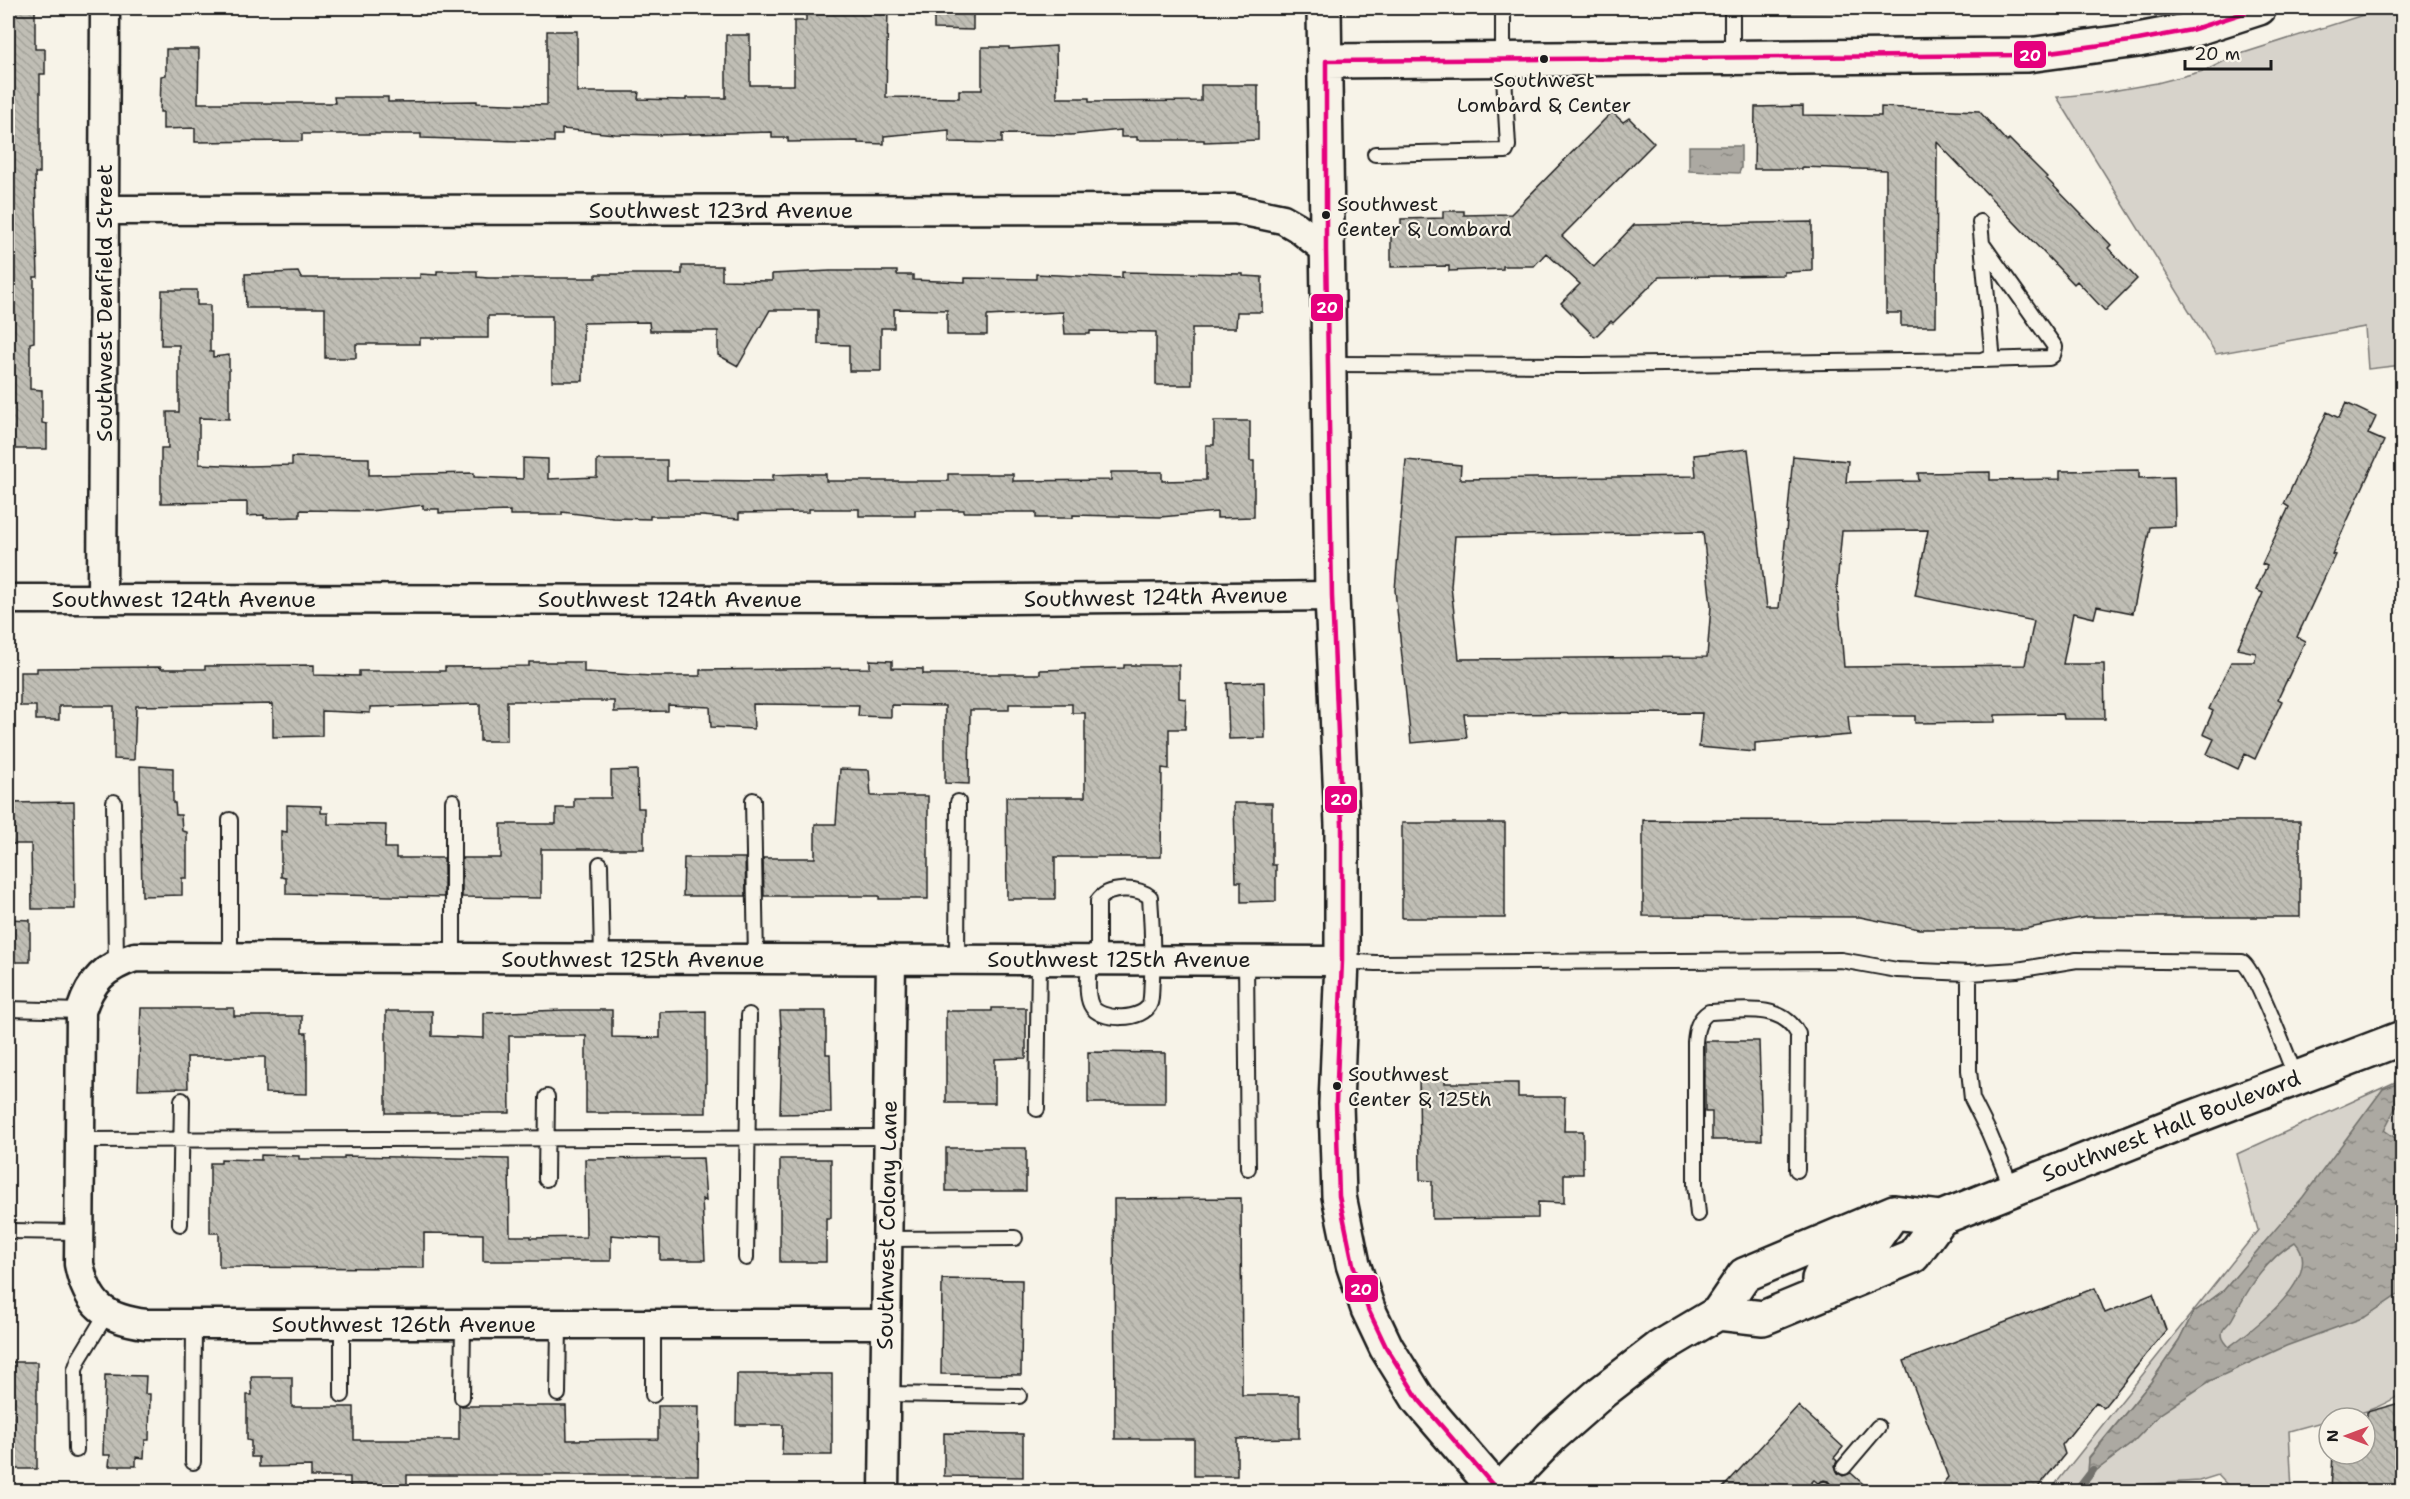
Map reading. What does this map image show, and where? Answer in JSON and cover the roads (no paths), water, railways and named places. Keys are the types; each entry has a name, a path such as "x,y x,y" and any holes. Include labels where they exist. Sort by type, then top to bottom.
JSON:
{"street":[{"name":"Southwest Denfield Street","path":"102,599 105,8"},
{"path":"1324,8 1332,596 1342,825 1342,961 1336,1104 1337,1159 1341,1207 1353,1264 1372,1318 1402,1374 1419,1400 1498,1491 1552,1436 1602,1392 1659,1348 1718,1313 1744,1275 1893,1212 1941,1218 1913,1256 1763,1318 1718,1313"},
{"path":"1326,61 2028,55 2127,42 2191,30 2259,8"},
{"name":"Southwest 123rd Avenue","path":"105,210 1235,209 1283,219 1298,227 1326,250"},
{"name":"Southwest 124th Avenue","path":"8,598 909,600 1332,596"},
{"name":"Southwest 125th Avenue","path":"116,963 135,957 1342,961"},
{"name":"Southwest Colony Lane","path":"884,1491 891,960"},
{"path":"80,1140 81,1011 88,991 100,976 116,963"},
{"name":"Southwest Hall Boulevard","path":"1941,1218 2012,1188 2403,1038"},
{"name":"Southwest 126th Avenue","path":"80,1140 79,1264 86,1292 107,1313 129,1322 194,1324 885,1324"},
{"path":"1821,1294 1819,1279 1825,1267 1869,1247 1893,1212"}],"lane":[{"path":"1375,154 1506,151 1508,146 1503,59 1503,8"},
{"path":"1732,8 1732,56"},
{"path":"1980,222 1992,351 1989,357 1982,360"},
{"path":"1329,364 1583,365 2049,358 2053,355 2055,347 1982,245"},
{"path":"753,800 756,959"},
{"path":"453,801 453,958"},
{"path":"114,802 116,963"},
{"path":"957,960 958,802"},
{"path":"230,820 230,957"},
{"path":"600,864 602,958"},
{"path":"1138,890 1150,897 1153,960 1150,1002 1147,1011 1140,1016 1105,1017 1096,1012 1091,1005 1088,993 1094,960 1098,901 1102,895 1108,892 1138,890"},
{"path":"1037,1108 1039,960"},
{"path":"1246,960 1248,1168"},
{"path":"1342,961 1375,963 1842,960 1891,970 1969,973 2017,970 2077,960 2242,962 2247,965 2256,983 2296,1078"},
{"path":"1969,973 1969,1070 1972,1100 1989,1133 2012,1188"},
{"path":"8,1010 81,1011"},
{"path":"1698,1214 1695,1184 1695,1042 1699,1024 1703,1016 1709,1012 1763,1011 1774,1013 1793,1025 1798,1034 1797,1170"},
{"path":"746,1257 749,1015"},
{"path":"546,1179 547,1097"},
{"path":"180,1224 182,1100"},
{"path":"80,1140 888,1137"},
{"path":"8,1231 79,1232"},
{"path":"887,1239 1016,1238"},
{"path":"76,1450 75,1370 79,1359 107,1313"},
{"path":"193,1462 194,1324"},
{"path":"342,1324 342,1395"},
{"path":"462,1397 463,1324"},
{"path":"558,1394 559,1324"},
{"path":"653,1324 653,1395"},
{"path":"885,1394 1019,1396"},
{"path":"1844,1467 1878,1427"}],"water":[{"path":"1689,146 1741,146 1739,173 1689,171"},
{"path":"2402,1082 2402,1095 2384,1130 2402,1143 2402,1292 2365,1317 2286,1346 2210,1381 2160,1414 2131,1444 2088,1477 2089,1458 2151,1382 2179,1341 2193,1313 2224,1290 2303,1197 2383,1089","holes":["2295,1242 2302,1256 2301,1270 2283,1300 2269,1315 2229,1347 2223,1337 2223,1330 2266,1266"]}],"waterway":[{"path":"2076,1492 2093,1470"}],"place":[{"name":"Southwest Lombard & Center","path":"1544,59"},
{"name":"Southwest Center & Lombard","path":"1326,215"},
{"name":"Southwest Center & 125th","path":"1337,1086"}]}
